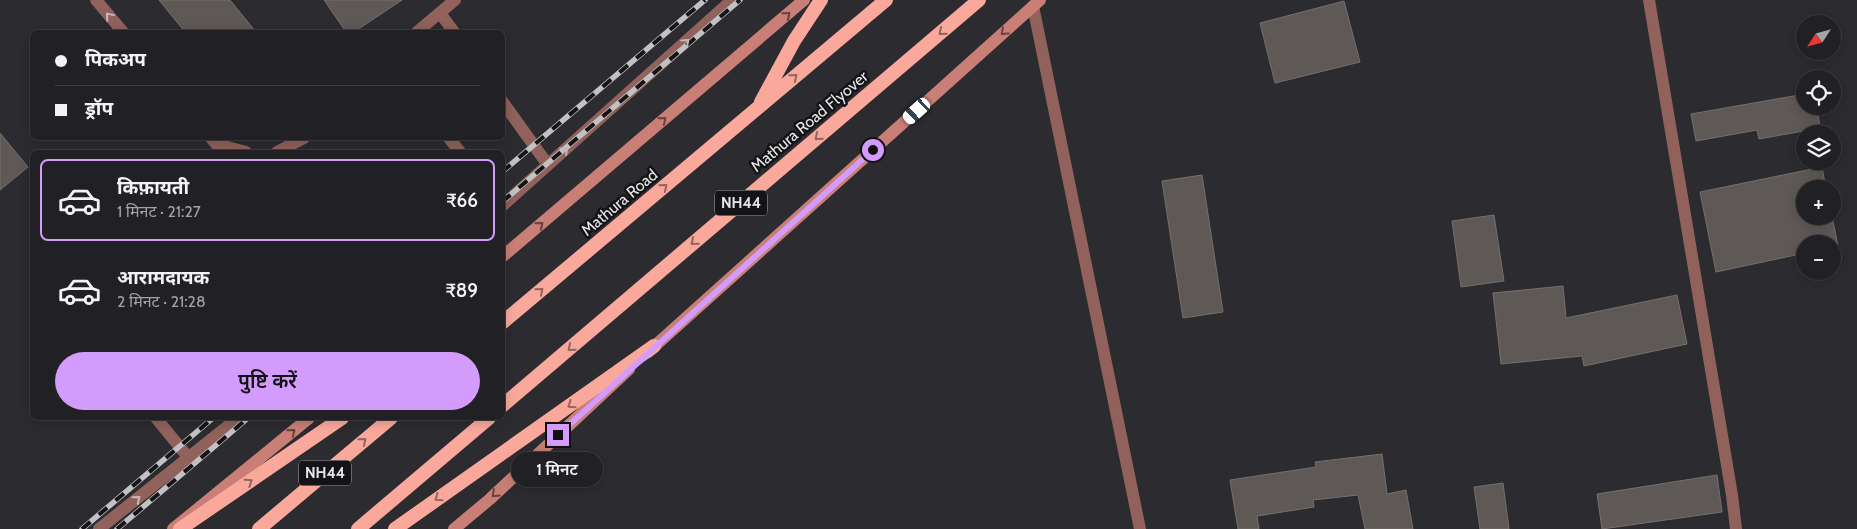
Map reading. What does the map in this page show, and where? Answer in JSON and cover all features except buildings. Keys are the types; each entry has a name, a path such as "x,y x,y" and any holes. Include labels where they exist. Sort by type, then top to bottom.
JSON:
{"highway":[{"path":"757,109 794,41 821,0"},
{"path":"757,109 886,0"},
{"name":"Mathura Road Flyover","path":"505,403 979,0"},
{"name":"Mathura Road","path":"505,321 757,109"},
{"path":"395,529 654,346"},
{"path":"180,529 339,420"},
{"name":"NH44","path":"259,529 389,420"},
{"path":"358,529 487,420"}],"main road":[{"path":"505,254 804,0"},
{"path":"454,529 490,499 654,346 1037,3"},
{"path":"173,529 307,420"}],"street":[{"path":"96,0 121,30"},
{"path":"419,30 455,0"},
{"path":"505,203 732,0"},
{"path":"1649,0 1732,495 1736,529"},
{"path":"1037,3 1140,529"},
{"path":"440,13 453,30"},
{"path":"505,104 548,165"},
{"path":"213,140 216,144 238,150"},
{"path":"282,150 300,140"},
{"path":"451,140 458,150"},
{"path":"158,420 188,458"},
{"path":"99,529 236,420"}],"railway":[{"path":"505,169 705,0"},
{"path":"505,199 740,0"},
{"path":"82,529 211,420"},
{"path":"117,529 246,420"}],"route":[{"path":"558,435 654,346 873,150"}]}
